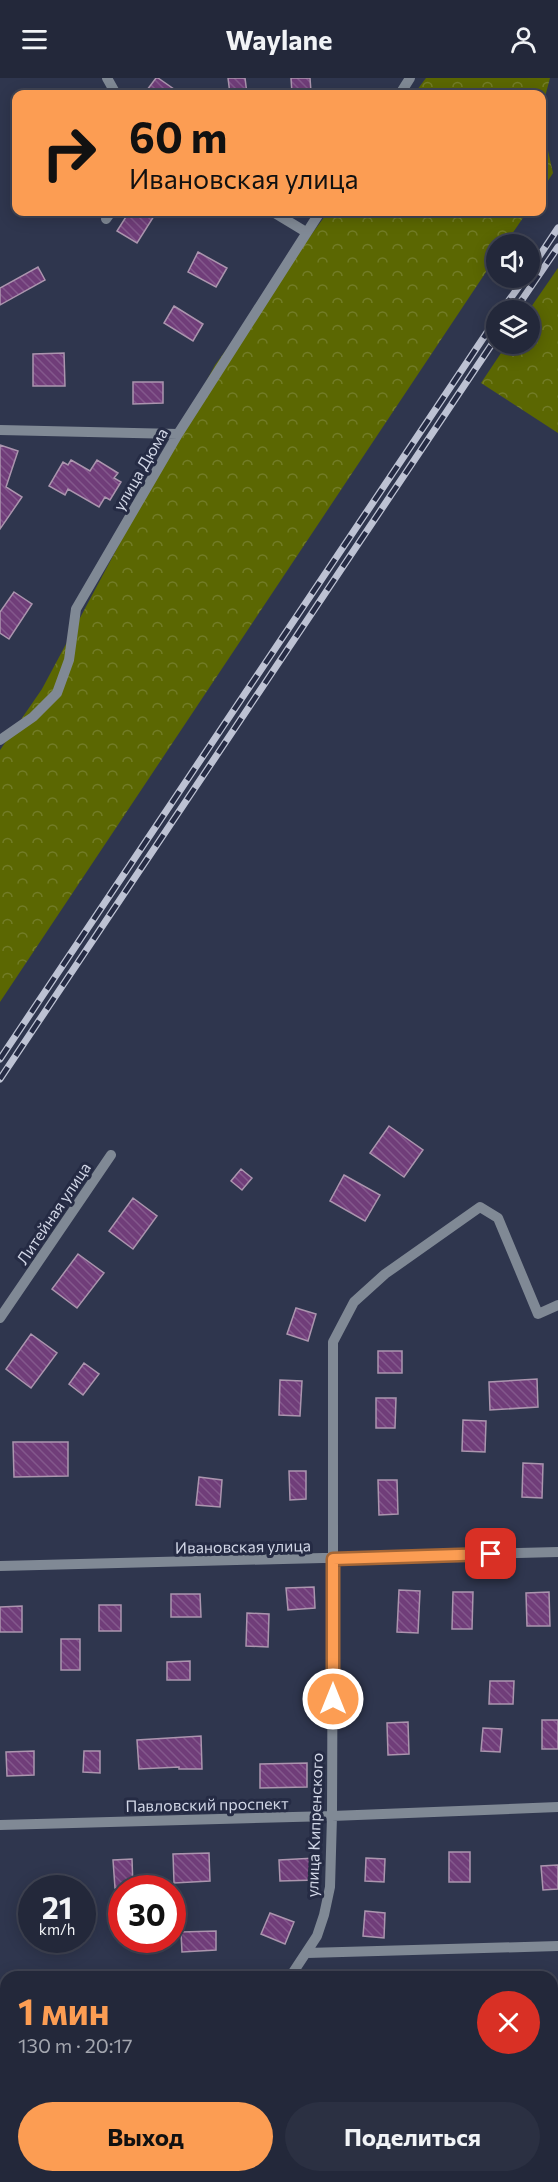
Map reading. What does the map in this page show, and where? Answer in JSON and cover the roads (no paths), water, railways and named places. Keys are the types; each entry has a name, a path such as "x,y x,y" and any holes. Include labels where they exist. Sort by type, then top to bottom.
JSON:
{"street":[{"path":"280,216 306,232"},
{"name":"улица Дюма","path":"0,740 33,717 57,693 69,660 76,609 178,434 317,216"},
{"path":"0,430 178,434"},
{"name":"Литейная улица","path":"0,1318 111,1155"},
{"name":"улица Кипренского","path":"294,1971 317,1935 330,1887 333,1342 354,1302 385,1274 480,1207 498,1218 538,1314 558,1305"},
{"name":"Ивановская улица","path":"0,1566 558,1552"},
{"name":"Павловский проспект","path":"0,1825 558,1807"},
{"path":"307,1953 558,1946"}],"railway":[{"path":"540,255 558,228"},
{"path":"522,300 558,247"},
{"path":"509,300 518,288"},
{"path":"0,1059 486,334"},
{"path":"0,1079 486,353"}]}
